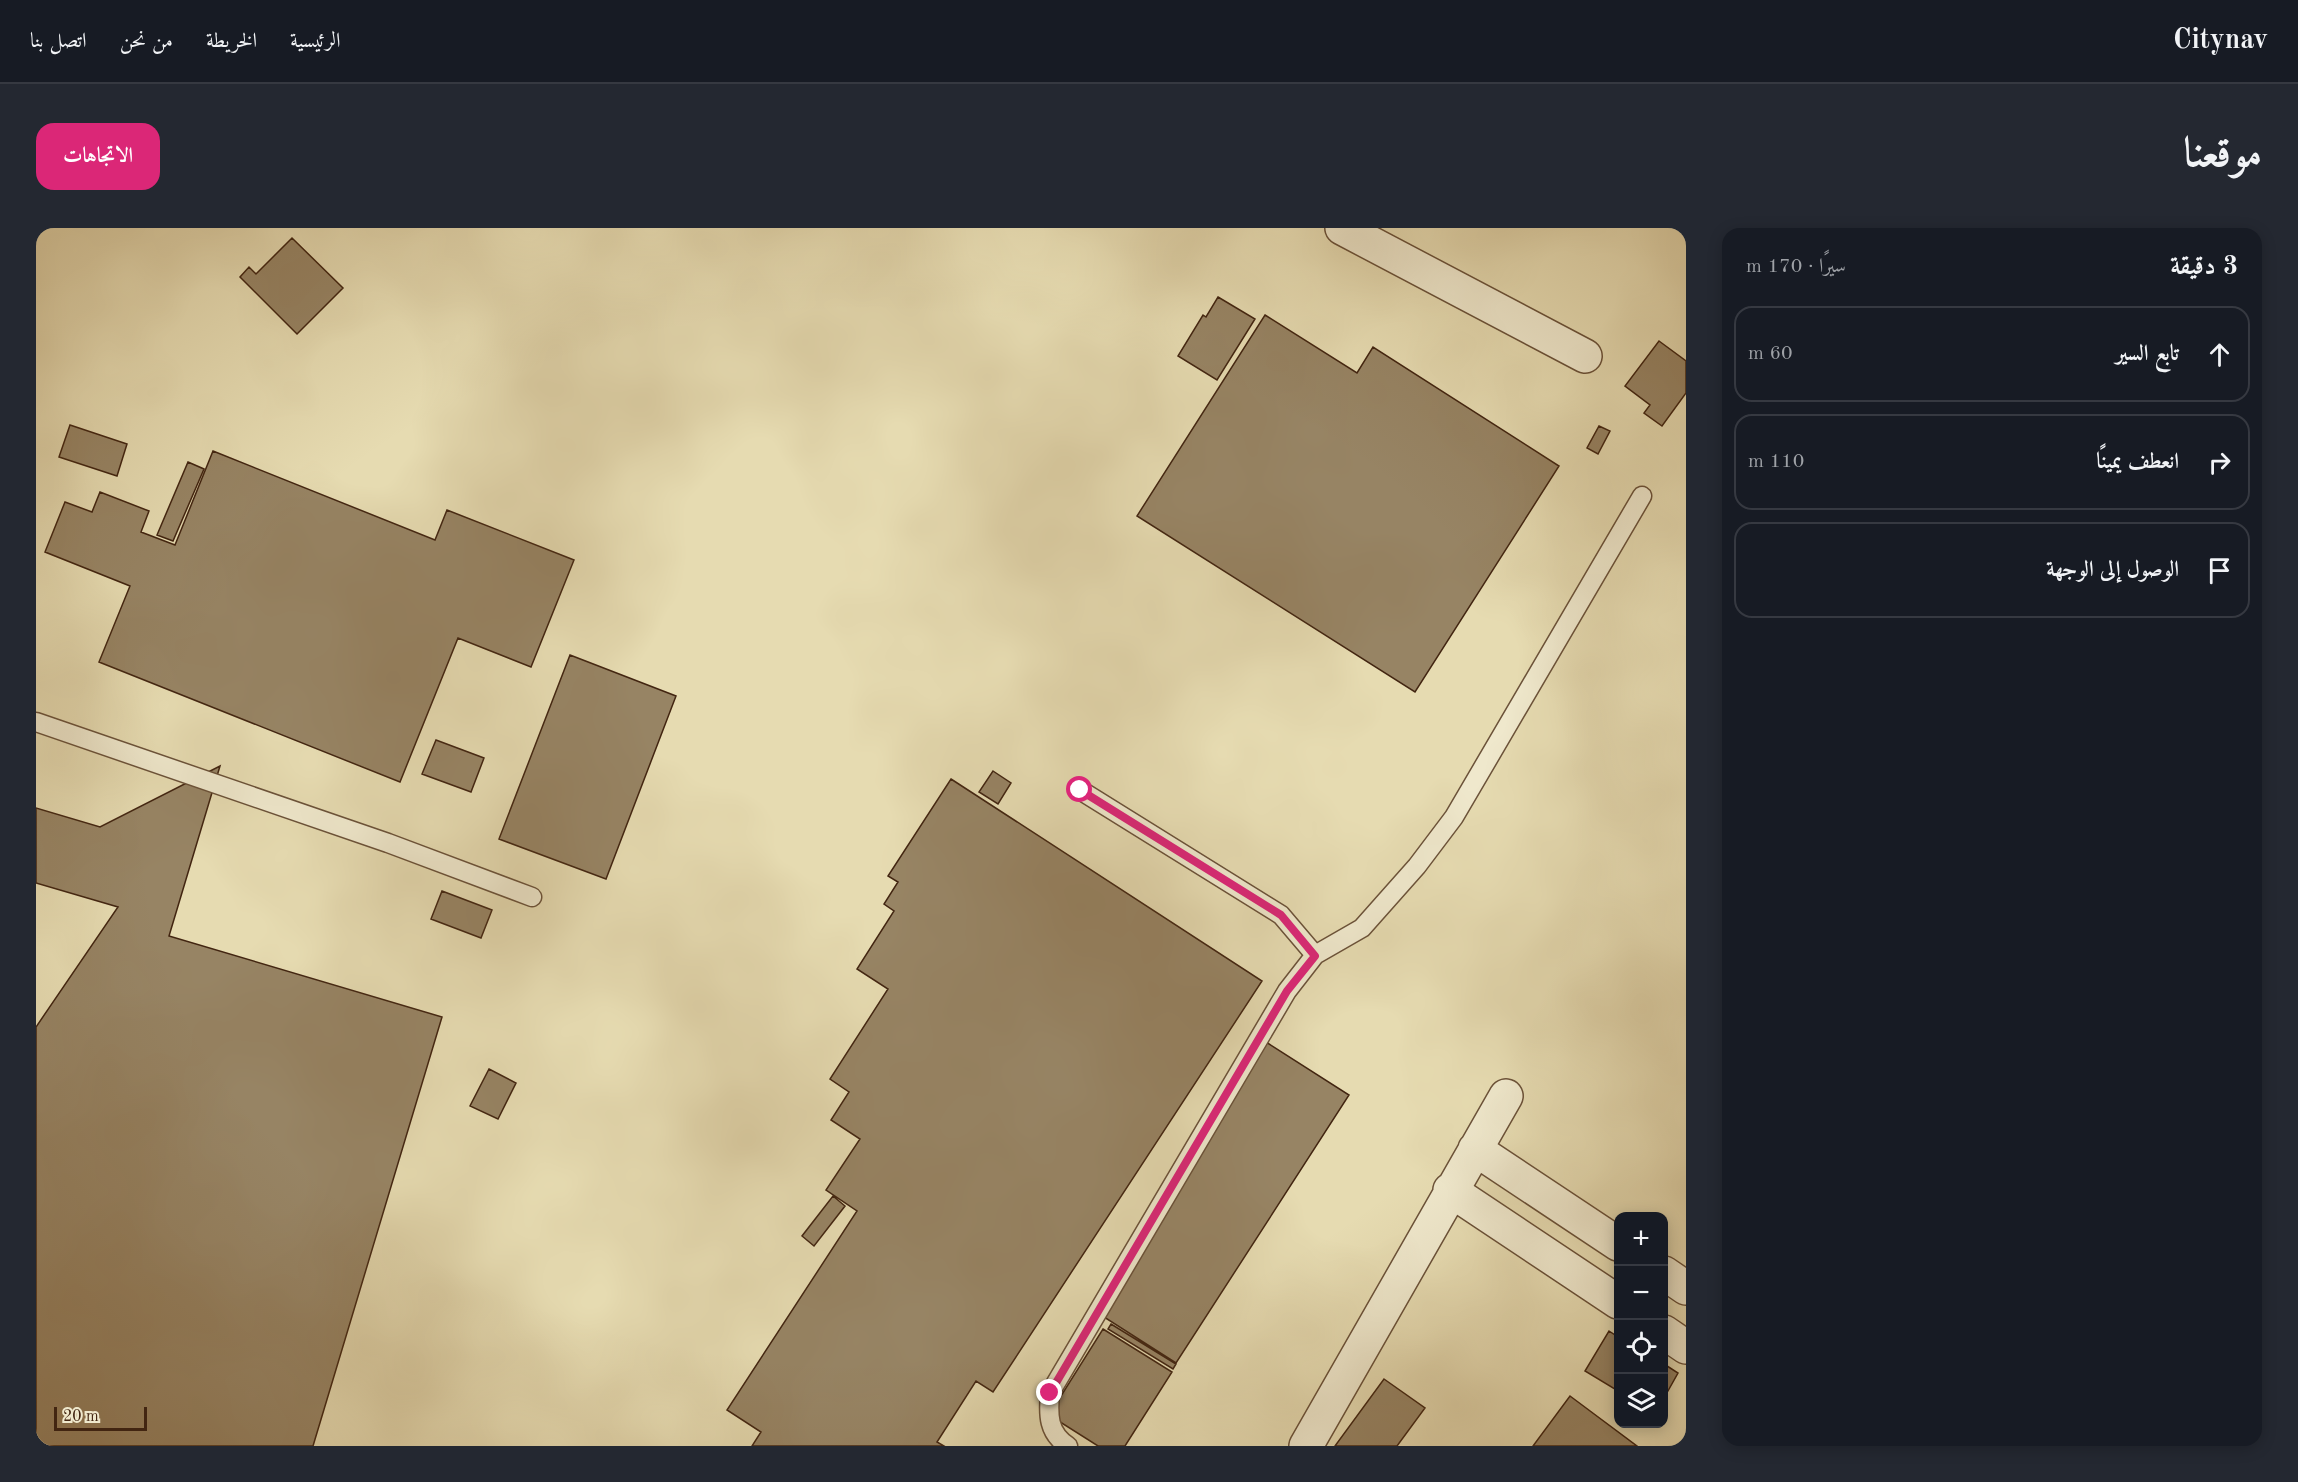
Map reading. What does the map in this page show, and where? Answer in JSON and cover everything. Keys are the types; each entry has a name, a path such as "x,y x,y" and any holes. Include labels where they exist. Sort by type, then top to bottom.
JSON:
{"street":[{"path":"1342,228 1586,356"},
{"path":"1306,1446 1506,1096"},
{"path":"1475,1149 1614,1241"},
{"path":"1450,1191 1614,1299"},
{"path":"1668,1276 1686,1288"},
{"path":"1668,1335 1686,1347"}],"lane":[{"path":"1068,1446 1057,1439 1048,1417 1050,1393 1287,991 1315,956 1362,928 1417,866 1454,817 1642,496"},
{"path":"36,722 387,843 532,897"},
{"path":"1080,790 1281,915 1315,956"}],"building":[{"path":"292,238 343,288 297,334 240,277 249,267 256,274"},
{"path":"1218,297 1255,319 1217,380 1178,356 1203,315 1206,317"},
{"path":"1265,315 1357,373 1373,347 1559,466 1415,692 1137,516"},
{"path":"1659,341 1686,361 1686,393 1662,426 1644,413 1650,405 1625,386"},
{"path":"70,425 127,444 117,476 59,457"},
{"path":"1599,426 1610,431 1598,454 1587,448"},
{"path":"213,451 435,540 447,510 574,560 531,667 458,638 400,782 99,662 130,586 45,552 65,502 92,512 100,492 149,511 141,532 175,545"},
{"path":"188,462 204,469 173,541 157,535"},
{"path":"570,655 676,696 606,879 499,839"},
{"path":"436,740 484,758 471,792 422,774"},
{"path":"220,766 169,936 442,1017 313,1446 36,1446 36,1027 118,907 36,883 36,808 100,827"},
{"path":"993,771 1011,783 998,804 979,792"},
{"path":"951,779 1262,981 993,1392 976,1381 937,1442 944,1446 752,1446 761,1432 727,1410 857,1211 826,1190 860,1139 831,1120 849,1092 830,1079 888,989 857,969 894,911 884,904 898,882 888,876"},
{"path":"442,891 492,910 481,938 431,919"},
{"path":"1266,1042 1349,1095 1176,1363 1093,1310"},
{"path":"489,1069 516,1083 498,1119 470,1106"},
{"path":"833,1196 845,1206 814,1246 802,1236"},
{"path":"1111,1324 1176,1364 1173,1369 1108,1329"},
{"path":"1103,1329 1172,1372 1125,1446 1098,1446 1049,1415"},
{"path":"1609,1331 1614,1334 1614,1389 1585,1371"},
{"path":"1668,1367 1678,1373 1668,1391"},
{"path":"1384,1379 1425,1408 1397,1446 1335,1446"},
{"path":"1570,1396 1637,1446 1533,1446"}],"route":[{"path":"1050,1393 1287,991 1315,956 1281,915 1080,790"}]}
